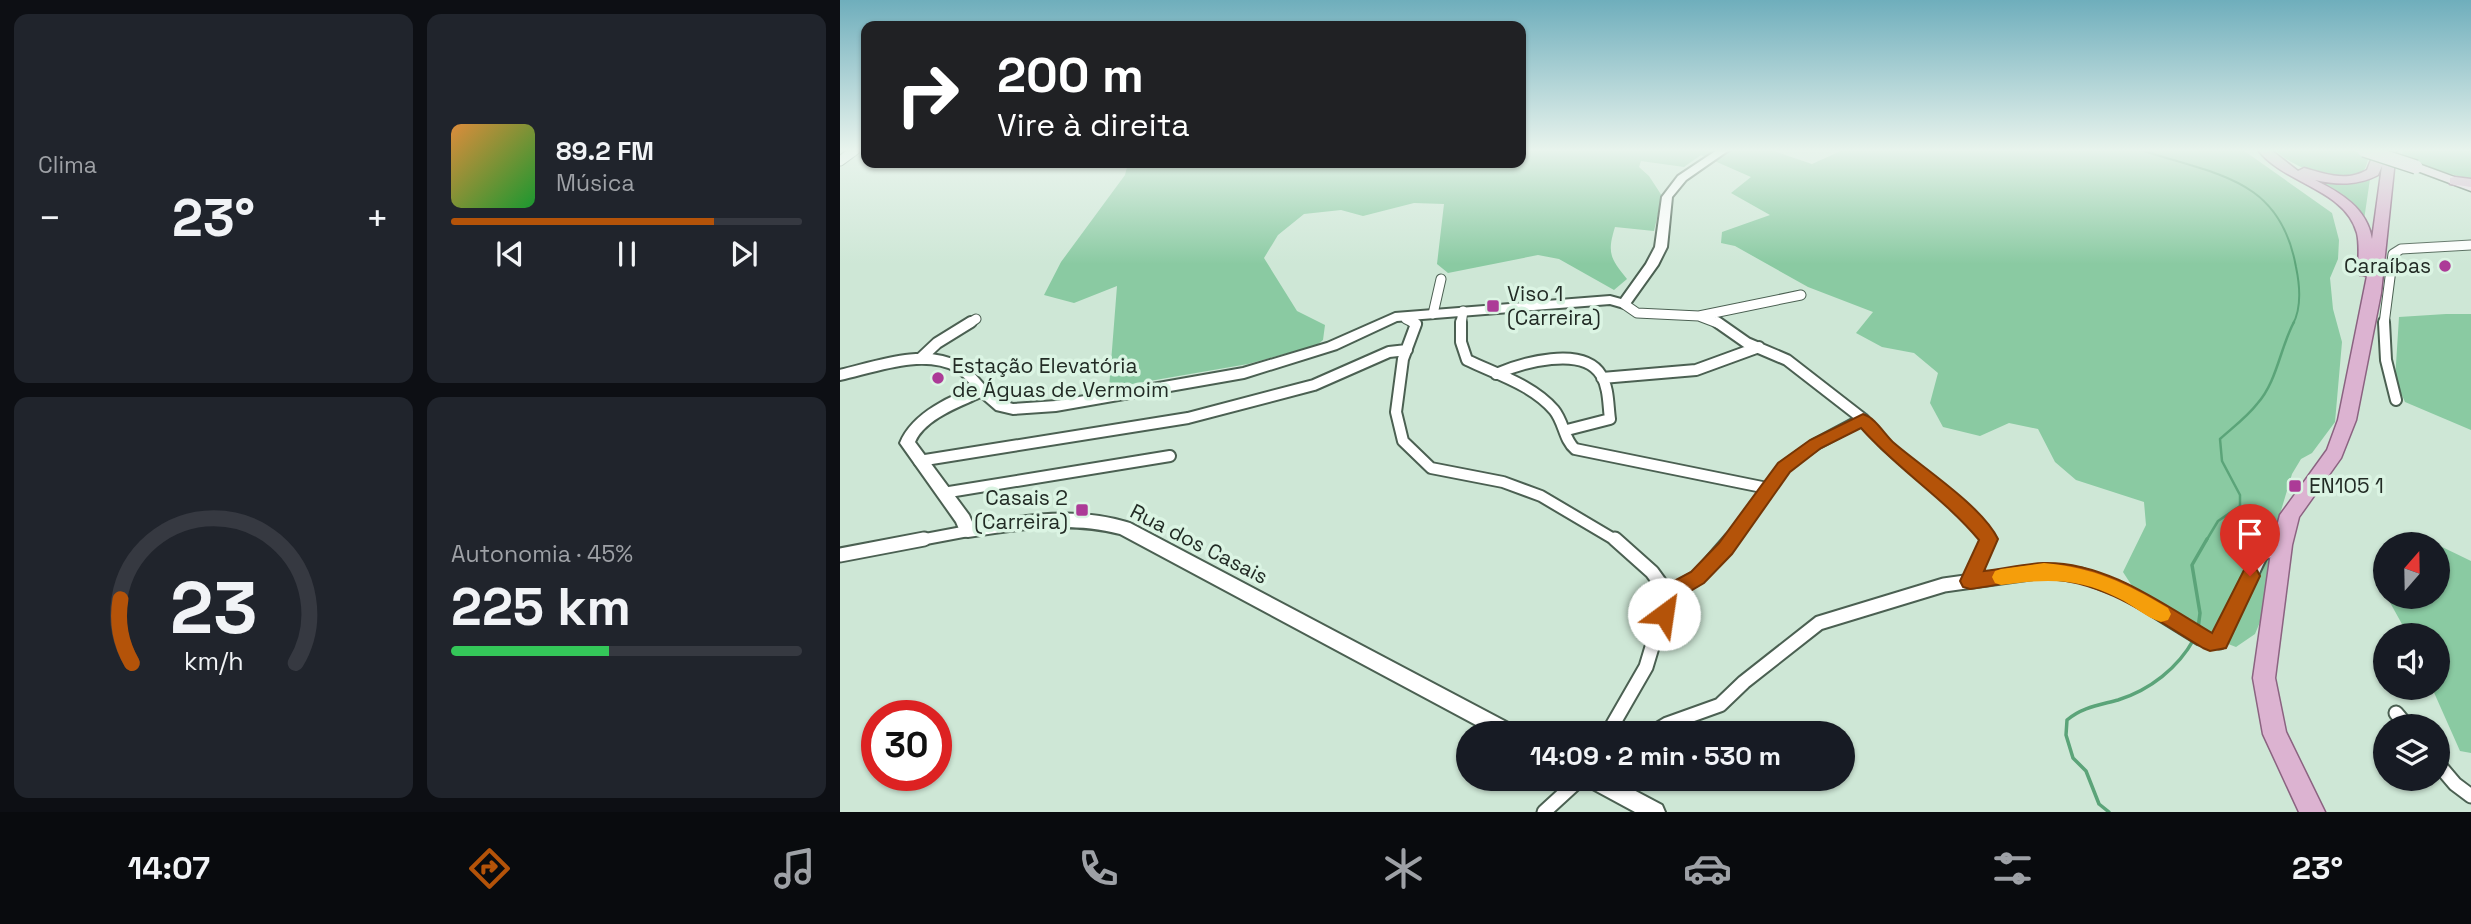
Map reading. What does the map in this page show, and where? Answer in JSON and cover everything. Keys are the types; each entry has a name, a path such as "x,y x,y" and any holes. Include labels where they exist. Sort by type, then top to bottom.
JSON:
{"main road":[{"path":"2319,188 2352,211 2365,234 2365,272"},
{"path":"2312,812 2274,734 2264,678 2282,545 2290,515 2335,453 2347,420 2378,188"},
{"path":"2357,357 2372,293 2380,188"}],"street":[{"path":"1623,304 1652,265 1661,247 1667,197 1674,188"},
{"path":"2396,400 2389,379 2384,322 2393,272 2393,254 2401,249 2471,245"},
{"path":"1433,314 1432,304 1440,293 1441,279"},
{"path":"1699,316 1801,295"},
{"path":"1406,319 1464,311 1610,300 1637,313 1699,316 1715,321 1746,343 1787,360 1863,419 1886,445 1972,519 1989,539 1970,581"},
{"path":"1464,311 1459,332 1461,349 1467,360 1542,395 1567,430 1569,444 1575,449 1767,488"},
{"path":"840,375 920,359 945,362 960,368 1001,406 1013,409 1056,406 1244,373 1332,346 1395,317 1406,319 1416,324 1407,350 1396,412 1403,441 1431,468 1503,482 1541,496 1611,536 1652,572 1668,594 1660,635 1635,694 1616,721"},
{"path":"920,359 937,343 976,319"},
{"path":"1602,378 1696,370 1760,347"},
{"path":"919,461 1188,418 1314,385 1389,352 1407,350"},
{"path":"1496,374 1511,366 1569,359 1597,368 1602,378 1610,419 1567,430"},
{"path":"968,531 963,519 907,443 908,435 919,424 982,390"},
{"path":"1668,594 1698,578 1725,548 1784,467 1816,444 1863,419"},
{"path":"943,493 1170,456"},
{"name":"Rua dos Casais","path":"840,555 1055,518 1077,518 1125,528 1487,721"},
{"path":"1675,721 1720,705 1744,682 1819,623 1944,585 1970,581 2044,571 2081,575 2124,591 2196,635 2210,642 2219,642 2261,554 2282,545"},
{"path":"2450,778 2471,796"},
{"path":"1544,812 1567,791"},
{"path":"1616,791 1655,812"}],"green space":[{"path":"1116,188 1657,188 1662,196 1654,231 1615,227 1611,243 1612,255 1627,279 1614,290 1559,259 1538,255 1448,273 1437,264 1444,204 1414,203 1363,216 1341,210 1304,214 1278,235 1264,258 1297,311 1325,325 1323,340 1317,345 1248,364 1109,388 1117,286 1074,303 1044,295 1061,262"},
{"path":"1737,188 2297,188 2332,213 2339,240 2338,259 2330,278 2333,309 2342,342 2335,422 2312,453 2301,459 2292,474 2277,524 2265,610 2255,634 2236,647 2210,637 2134,589 2123,572 2146,525 2144,502 2076,480 2055,462 2038,429 2009,423 1980,436 1943,427 1930,403 1938,373 1914,353 1882,347 1856,333 1873,312 1808,287 1735,246 1721,243 1722,232 1770,215 1731,193"},
{"path":"2318,188 2369,188 2364,220"},
{"path":"2471,314 2471,430 2405,402 2395,380 2399,317"},
{"path":"2450,551 2471,561 2471,753 2460,751 2450,728 2450,714 2444,714 2437,700 2450,700 2450,623 2401,623 2394,609 2450,609"}],"waterway":[{"path":"2246,188 2275,214 2288,237 2299,289 2299,304 2293,324"},
{"path":"2206,541 2218,521 2240,506 2240,495 2222,461 2220,439 2249,413 2264,395 2294,322"},
{"path":"2198,629 2200,613 2192,565 2207,539"},
{"path":"2109,812 2099,804 2086,771 2073,758 2066,735 2067,720 2085,709 2130,696 2152,684 2180,659 2194,639"}],"slow traffic":[{"path":"2001,577 2044,571 2081,575 2124,591 2161,614"}],"place":[{"name":"Caraíbas","path":"2445,266"},
{"name":"Viso 1 (Carreira)","path":"1493,306"},
{"name":"Estação Elevatória de Águas de Vermoim","path":"938,378"},
{"name":"EN105 1","path":"2295,486"},
{"name":"Casais 2 (Carreira)","path":"1082,510"}],"route":[{"path":"1664,614 1668,594 1698,578 1725,548 1784,467 1816,444 1863,419 1886,445 1972,519 1989,539 1970,581 2044,571 2081,575 2124,591 2200,638 2219,642 2250,576"}]}
